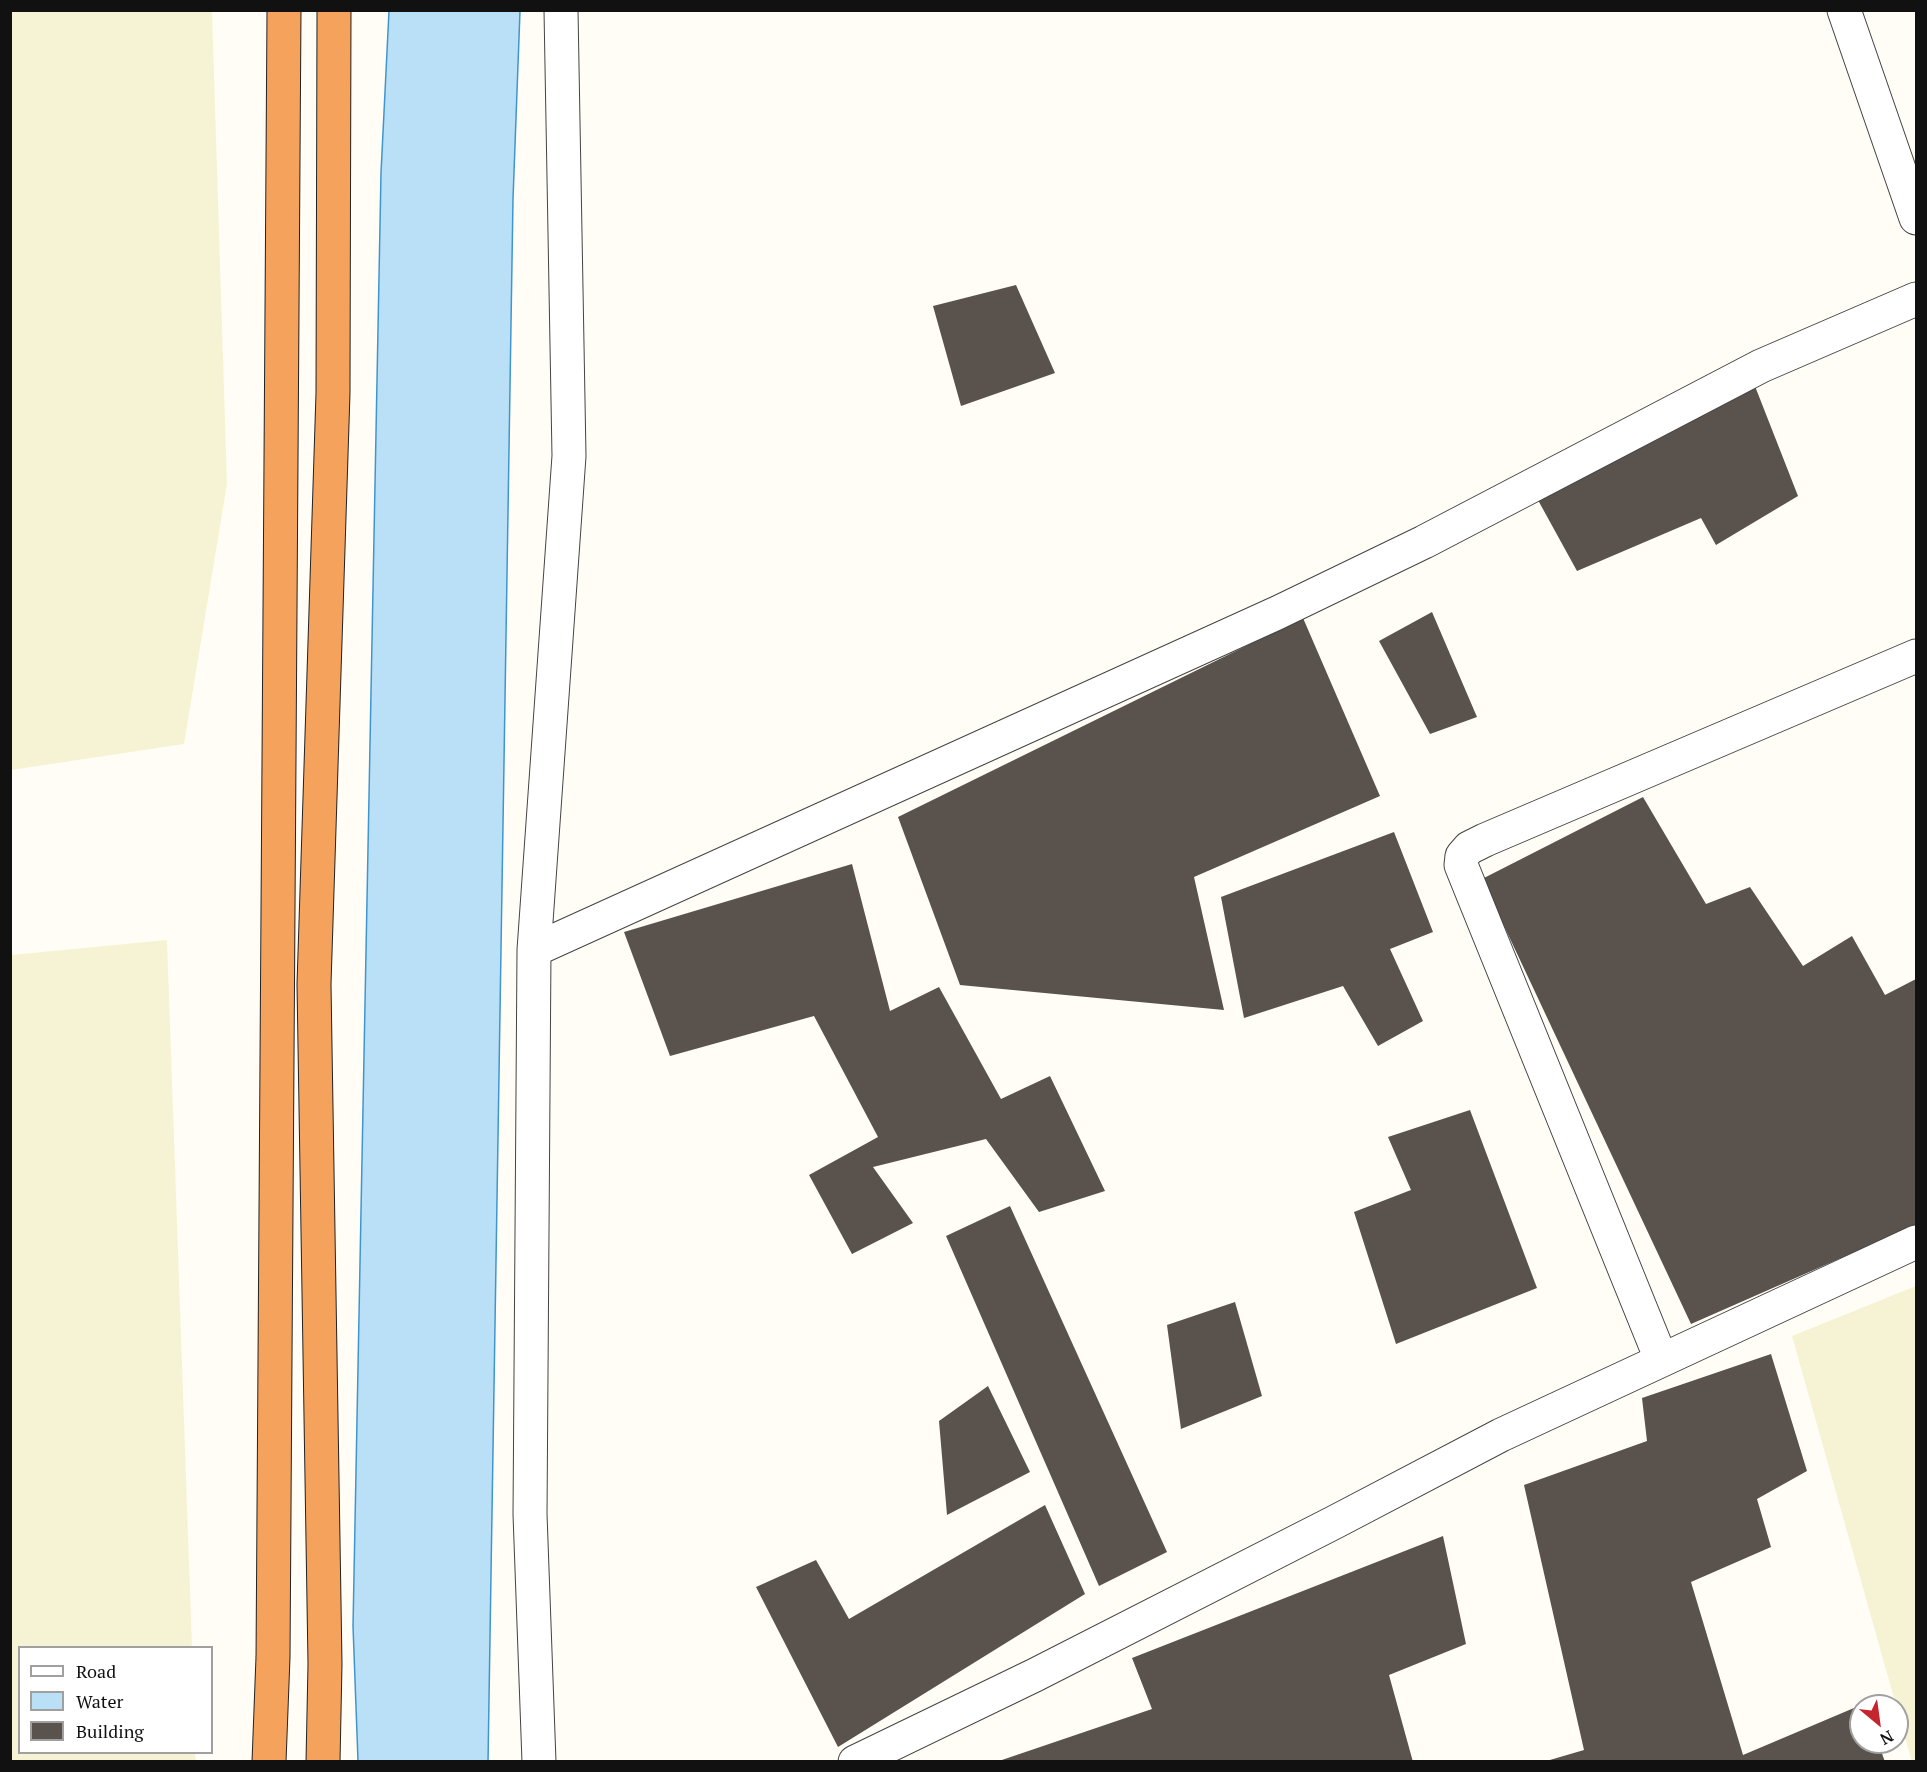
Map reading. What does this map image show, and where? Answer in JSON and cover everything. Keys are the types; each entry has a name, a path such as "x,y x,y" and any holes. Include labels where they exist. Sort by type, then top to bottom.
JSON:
{"highway":[{"path":"269,1761 273,1657 284,10"},
{"path":"323,1761 325,1664 314,984 333,393 334,10"},
{"path":"278,879 318,878"}],"street":[{"path":"539,1761 531,1514 534,950 570,456 561,10"},
{"path":"1844,10 1917,218"},
{"path":"534,950 1277,613 1424,542 1761,366 1917,299"},
{"path":"1661,1359 1461,865 1462,856 1469,848 1485,840 1917,656"},
{"path":"855,1761 1035,1675 1335,1522 1501,1434 1917,1242"}],"shaded area":[{"path":"11,10 212,11 227,484 184,744 11,770"},
{"path":"167,940 192,1646 18,1646 18,1754 195,1754 196,1761 11,1761 11,955"},
{"path":"1916,1286 1916,1761 1912,1762 1909,1751 1909,1694 1893,1694 1792,1336"}],"water":[{"path":"389,11 520,11 513,199 488,1761 358,1761 353,1626 381,173"}],"building":[{"path":"1016,285 1055,373 961,406 933,306"},
{"path":"1751,376 1798,496 1716,545 1701,518 1577,571 1533,491"},
{"path":"1432,612 1477,717 1430,734 1379,641"},
{"path":"1303,618 1380,796 1194,877 1224,1010 960,985 898,817"},
{"path":"1643,797 1706,904 1750,887 1803,966 1852,936 1885,995 1916,979 1916,1225 1691,1324 1482,879"},
{"path":"1394,832 1433,932 1390,949 1423,1021 1378,1046 1343,986 1244,1018 1221,897"},
{"path":"852,864 890,1011 939,987 1001,1099 1050,1076 1105,1191 1039,1212 986,1139 873,1167 913,1223 852,1254 809,1175 878,1137 814,1016 670,1056 624,932"},
{"path":"1470,1110 1537,1288 1396,1344 1354,1212 1411,1190 1388,1137"},
{"path":"1010,1206 1167,1552 1099,1586 946,1236"},
{"path":"1235,1302 1262,1396 1181,1429 1167,1325"},
{"path":"1771,1354 1807,1471 1757,1499 1771,1547 1691,1582 1743,1755 1849,1710 1849,1754 1882,1754 1885,1762 1543,1762 1584,1750 1524,1485 1647,1441 1642,1398"},
{"path":"988,1386 1030,1472 947,1515 939,1421"},
{"path":"1045,1505 1085,1594 838,1747 756,1587 816,1560 849,1619"},
{"path":"1443,1536 1466,1644 1389,1675 1413,1762 996,1762 1152,1709 1132,1658"}]}
